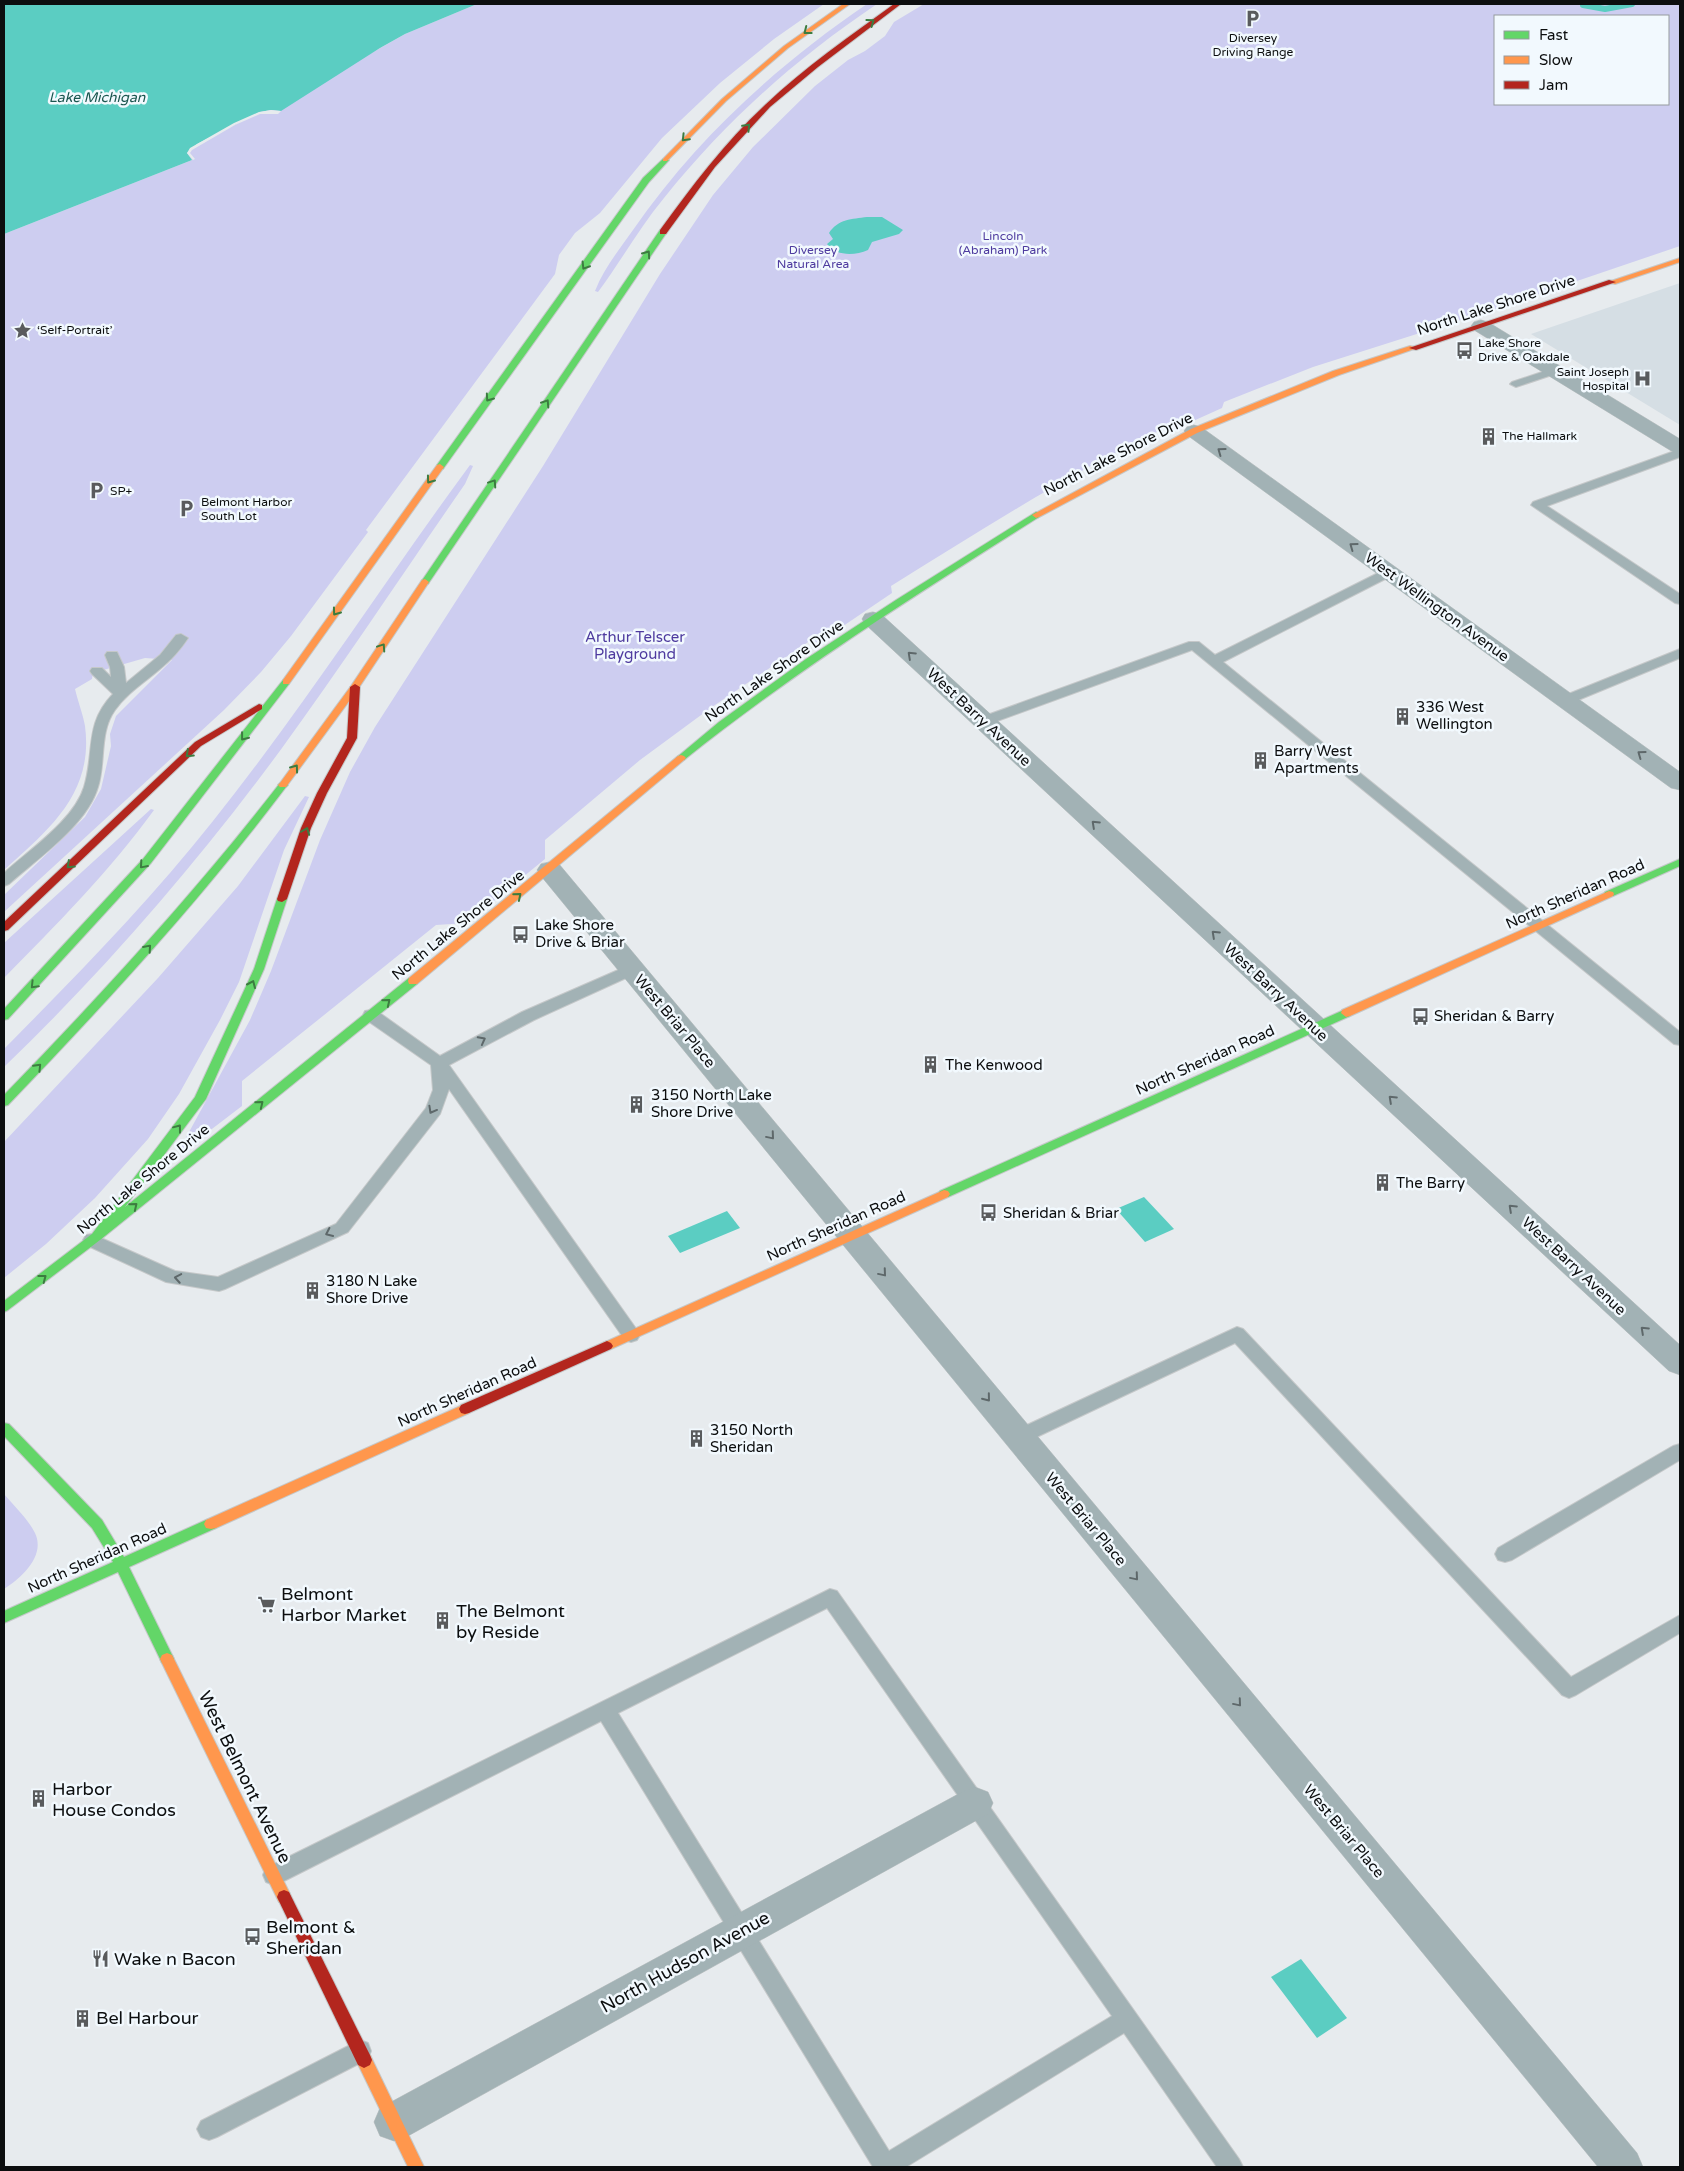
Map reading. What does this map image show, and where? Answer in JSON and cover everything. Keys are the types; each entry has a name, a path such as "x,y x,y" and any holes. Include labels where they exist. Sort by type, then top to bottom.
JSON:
{"main road":[{"path":"4,1016 78,940 148,860 274,699 646,180 724,100 793,42 847,4"},
{"path":"4,1102 90,1013 245,836 355,687 577,356 666,227 701,180 768,106 822,60 898,4"},
{"name":"North Lake Shore Drive","path":"4,1307 94,1239 550,870 733,715 873,619 1043,510 1194,431 1336,373 1680,260"},
{"path":"94,1239 200,1099 259,969 306,828 322,793 352,738 355,687"},
{"path":"4,928 198,744 274,699"},
{"name":"North Sheridan Road","path":"4,1617 1680,862"},
{"name":"West Belmont Avenue","path":"4,1428 97,1524 120,1564 416,2167"}],"street":[{"path":"1481,326 1680,448"},
{"name":"West Wellington Avenue","path":"1194,431 1680,783"},
{"name":"West Barry Avenue","path":"873,619 1680,1363"},
{"name":"West Briar Place","path":"550,870 1623,2167"},
{"name":"North Hudson Avenue","path":"394,2122 975,1803"}],"lane":[{"path":"1516,384 1554,371"},
{"path":"1680,453 1537,505 1680,600"},
{"path":"1214,661 1388,572"},
{"path":"4,881 66,825 80,808 90,788 100,726 107,710 120,693 173,652 181,638"},
{"path":"984,721 1194,645 1680,1040"},
{"path":"150,669 153,650"},
{"path":"1566,700 1680,654"},
{"path":"112,655 117,666 120,693"},
{"path":"97,670 120,693"},
{"path":"439,1063 528,1016 632,969"},
{"path":"371,1015 439,1063 631,1335"},
{"path":"94,1239 172,1277 218,1284 342,1228 434,1110 440,1090 439,1063"},
{"path":"1019,1438 1237,1334 1569,1689 1680,1623"},
{"path":"1505,1554 1680,1451"},
{"path":"274,1875 830,1596 1231,2167"},
{"path":"604,1709 886,2167 1127,2019"},
{"path":"209,2129 360,2051"}],"shaded area":[{"name":"Saint Joseph Hospital","path":"1680,283 1680,425 1531,334"}],"green space":[{"path":"477,4 824,4 774,39 720,83 662,138 600,213 575,233 559,255 555,274 366,530 368,532 291,636 261,672 224,710 4,912 4,895 85,817 101,789 111,746 110,734 116,716 172,660 145,658 93,673 92,679 75,689 85,726 86,750 82,772 75,791 51,825 4,870 4,234 192,160 187,153 190,148 352,64 405,34"},
{"path":"867,4 877,4 790,69 737,117 712,143 655,209 598,292 595,291 612,259 657,197 711,135 770,79 833,28"},
{"name":"Lincoln (Abraham) Park","path":"924,4 1680,4 1680,246 1489,311 1313,367 1224,402 1222,408 1171,431 1165,428 1130,445 992,523 891,586 892,593 818,643 811,640 712,707 640,760 545,840 545,859 467,923 436,925 242,1081 242,1106 187,1148 182,1148 250,1020 271,971 320,840 350,772 375,727 543,466 660,274 713,195 753,147 815,86 848,60 865,51 885,36 894,22"},
{"path":"470,465 473,466 465,484 329,682 218,832 150,914 42,1030 4,1067 4,1049 138,909 189,851 247,778"},
{"path":"305,796 309,797 284,850 239,982 179,1094 148,1139 95,1198 46,1244 4,1278 4,1142 158,978 238,886"},
{"path":"151,809 154,810 101,876 4,978 4,943"},
{"path":"4,1494 29,1523 38,1542 35,1558 30,1566 18,1579 4,1589"}],"water":[{"name":"Lake Michigan","path":"4,4 477,4 405,34 281,111 260,112 197,144 187,153 192,160 4,234"},
{"path":"867,217 882,217 903,230 899,234 872,242 868,250 857,253 840,253 827,244 833,239 829,233 841,222"},
{"path":"1144,1197 1174,1229 1145,1242 1116,1209"},
{"path":"727,1211 740,1228 680,1253 668,1236"},
{"path":"1301,1959 1347,2018 1317,2038 1271,1977"}],"pier":[{"path":"281,111 278,114 260,114 235,125 192,150 190,153 195,159 193,160 187,153 190,148 234,123 259,112"}],"waterway":[{"path":"1583,5 1605,9 1632,4"}],"traffic: fast":[{"path":"440,467 646,180 665,160"},
{"path":"425,582 663,232"},
{"path":"681,758 723,724 810,661 900,601 1036,515"},
{"path":"4,1016 147,861 286,682"},
{"path":"4,1102 149,948 218,868 283,785"},
{"path":"1609,894 1680,862"},
{"path":"96,1237 200,1099 259,969 282,899"},
{"path":"4,1307 96,1237 413,981"},
{"path":"944,1194 1346,1013"},
{"path":"4,1428 97,1524 121,1564 167,1659"},
{"path":"4,1617 211,1524"}],"traffic: slow":[{"path":"665,160 724,100 786,47 847,4"},
{"path":"1612,282 1680,260"},
{"path":"1036,515 1194,431 1336,373 1413,348"},
{"path":"286,682 440,467"},
{"path":"283,785 355,687 425,582"},
{"path":"413,981 681,758"},
{"path":"1346,1013 1609,894"},
{"path":"607,1346 944,1194"},
{"path":"211,1524 465,1409"},
{"path":"167,1659 284,1897"},
{"path":"364,2060 416,2167"}],"traffic: jam":[{"path":"663,232 712,166 768,106 816,65 898,4"},
{"path":"1413,348 1612,282"},
{"path":"282,899 306,828 322,793 352,738 355,687"},
{"path":"4,928 198,744 259,707"},
{"path":"465,1409 607,1346"},
{"path":"284,1897 364,2060"}],"place":[{"name":"Diversey Driving Range","path":"1253,19"},
{"name":"‘Self-Portrait’","path":"23,330"},
{"name":"Lake Shore Drive & Oakdale","path":"1464,350"},
{"name":"Saint Joseph Hospital","path":"1643,379"},
{"name":"The Hallmark","path":"1488,436"},
{"name":"SP+","path":"96,491"},
{"name":"Belmont Harbor South Lot","path":"187,509"},
{"name":"336 West Wellington","path":"1402,716"},
{"name":"Barry West Apartments","path":"1260,760"},
{"name":"Lake Shore Drive & Briar","path":"521,934"},
{"name":"Sheridan & Barry","path":"1420,1016"},
{"name":"The Kenwood","path":"931,1065"},
{"name":"3150 North Lake Shore Drive","path":"637,1104"},
{"name":"The Barry","path":"1382,1183"},
{"name":"Sheridan & Briar","path":"989,1213"},
{"name":"3180 N Lake Shore Drive","path":"312,1290"},
{"name":"3150 North Sheridan","path":"696,1439"},
{"name":"Belmont Harbor Market","path":"267,1604"},
{"name":"The Belmont by Reside","path":"442,1621"},
{"name":"Harbor House Condos","path":"38,1799"},
{"name":"Belmont & Sheridan","path":"252,1937"},
{"name":"Wake n Bacon","path":"100,1959"},
{"name":"Bel Harbour","path":"82,2018"}],"park label":[{"name":"Diversey Natural Area","path":"813,257"},
{"name":"Arthur Telscer Playground","path":"635,646"}]}
